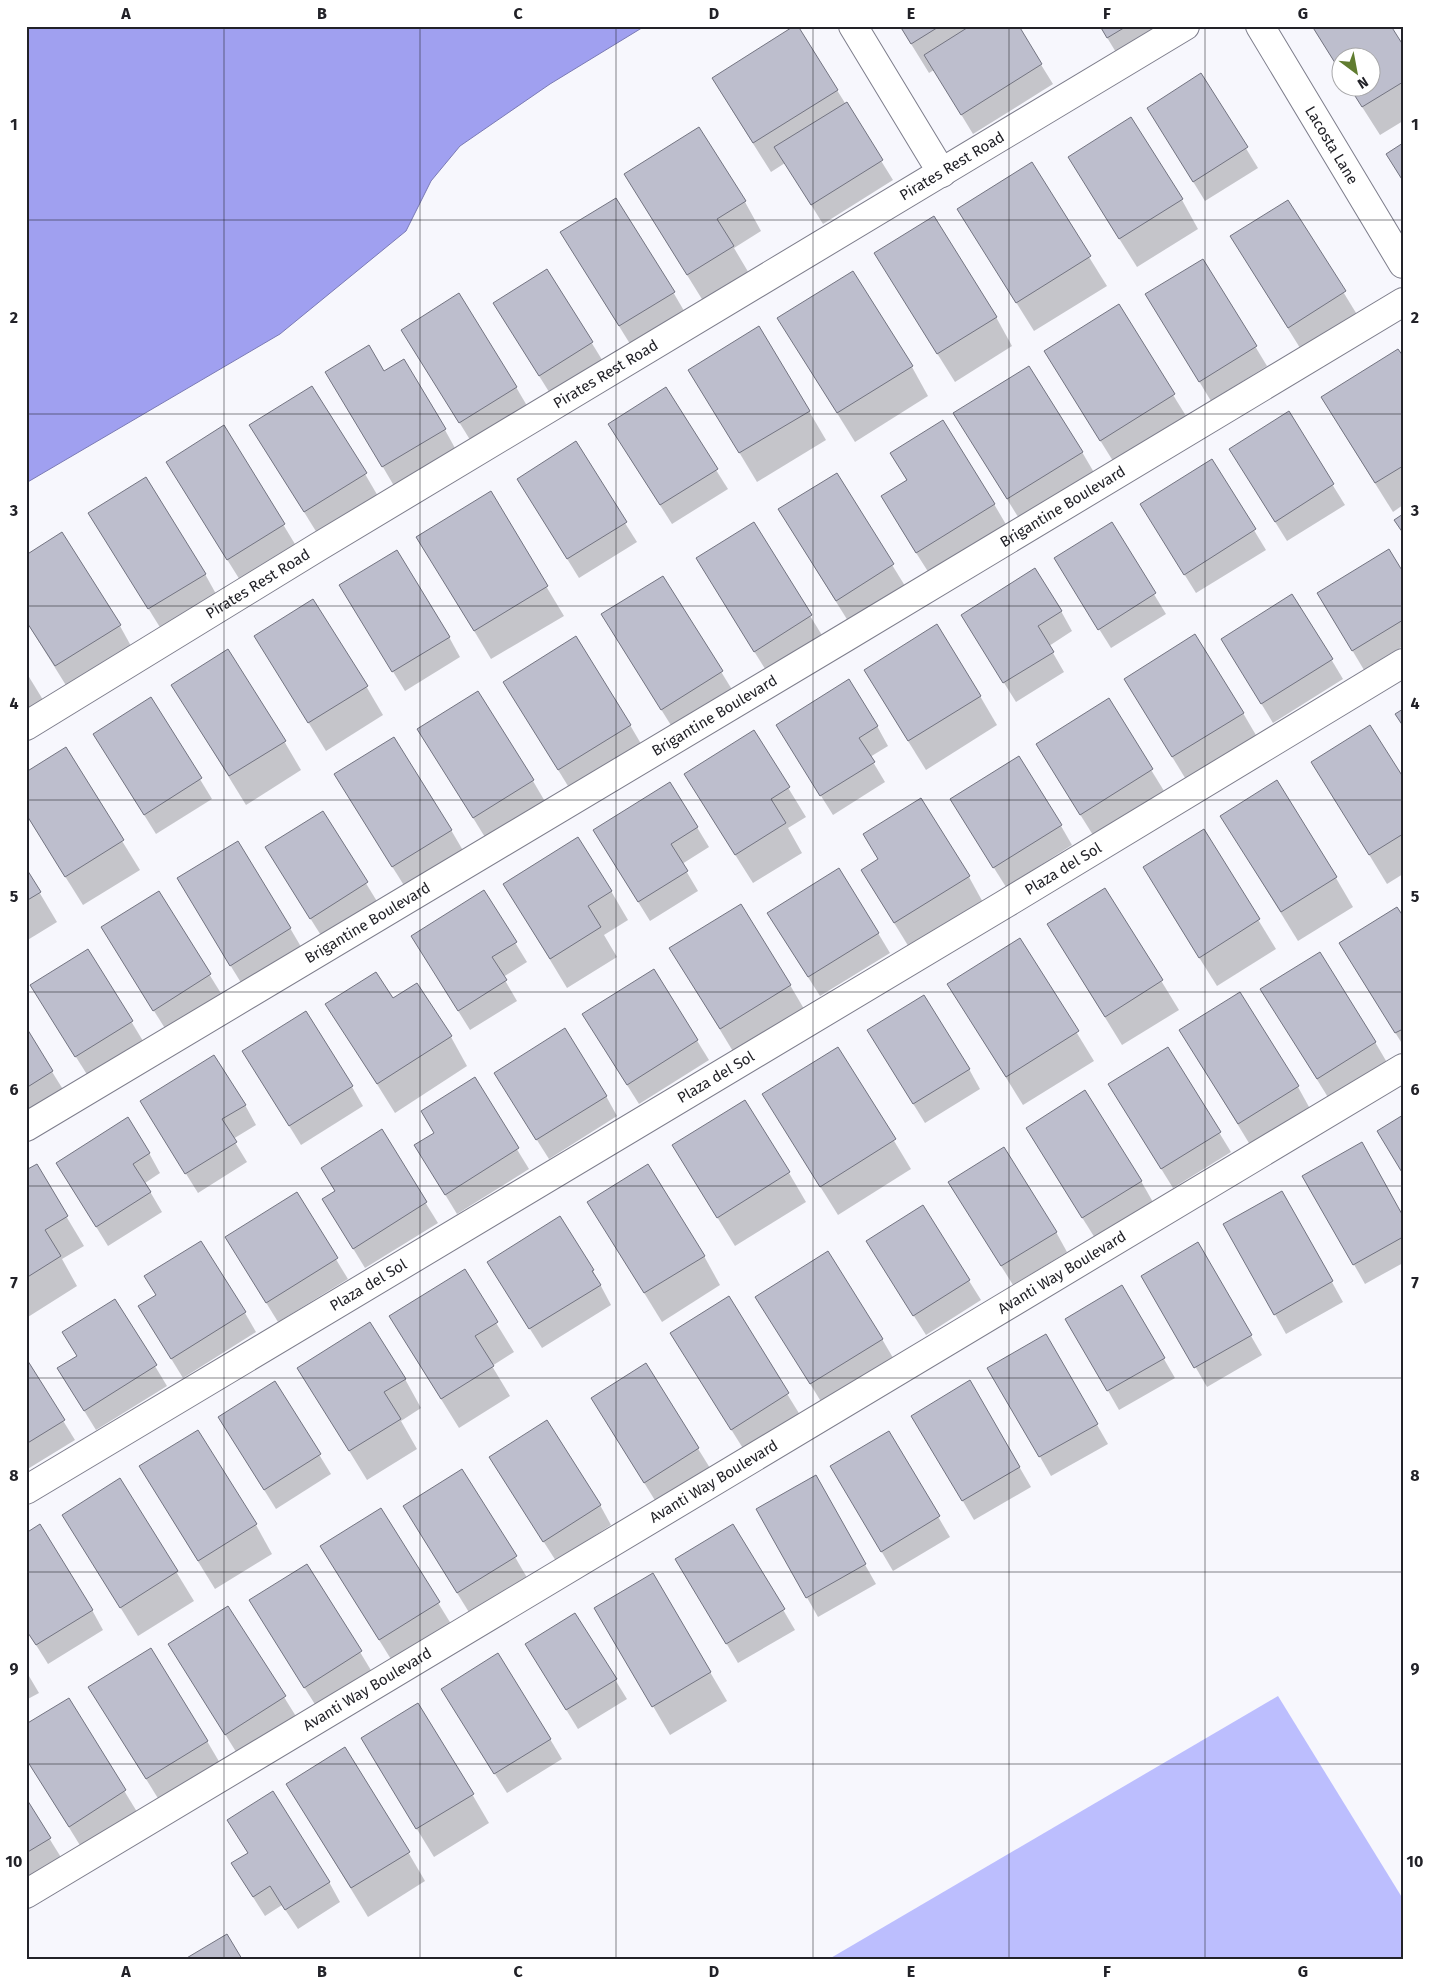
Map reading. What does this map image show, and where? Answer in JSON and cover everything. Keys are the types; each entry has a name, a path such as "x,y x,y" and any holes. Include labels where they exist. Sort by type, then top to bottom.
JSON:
{"street":[{"path":"853,26 942,173"},
{"name":"Pirates Rest Road","path":"26,726 318,547 1185,26"},
{"name":"Lacosta Lane","path":"1260,26 1403,264"},
{"name":"Brigantine Boulevard","path":"26,1127 1403,302"},
{"name":"Plaza del Sol","path":"26,1490 988,914 1403,663"},
{"name":"Avanti Way Boulevard","path":"26,1894 1403,1068"}],"shaded area":[{"path":"26,26 645,26 550,84 460,146 431,181 406,231 280,334 26,483"},
{"path":"1278,1696 1403,1899 1403,1959 829,1959"}],"building":[{"path":"794,26 798,26 838,90 753,143 712,78"},
{"path":"900,26 940,26 911,44"},
{"path":"970,26 1019,26 1042,64 961,115 924,55"},
{"path":"1100,26 1127,26 1107,38"},
{"path":"1312,26 1391,26 1403,45 1403,82 1382,95 1382,48 1332,48 1332,58"},
{"path":"1201,73 1248,147 1193,182 1147,108"},
{"path":"1356,98 1377,98 1362,107"},
{"path":"847,102 883,160 811,205 774,147"},
{"path":"1131,117 1183,199 1119,239 1068,157"},
{"path":"699,127 746,201 717,219 734,246 687,275 624,174"},
{"path":"1403,143 1403,181 1386,154"},
{"path":"1032,162 1091,256 1016,303 957,209"},
{"path":"616,198 675,292 619,326 560,232"},
{"path":"1288,200 1346,291 1288,328 1230,236"},
{"path":"934,216 997,317 937,354 874,253"},
{"path":"1203,259 1257,346 1199,382 1145,294"},
{"path":"547,269 593,342 539,376 493,303"},
{"path":"853,271 913,366 837,413 777,318"},
{"path":"459,293 517,387 459,423 401,330"},
{"path":"1119,304 1175,394 1100,441 1044,351"},
{"path":"759,326 810,411 739,453 688,370"},
{"path":"369,345 384,371 404,359 446,429 382,467 325,372"},
{"path":"1398,349 1403,356 1403,466 1375,483 1321,397"},
{"path":"1029,366 1083,452 1007,499 953,413"},
{"path":"312,386 367,473 304,512 249,425"},
{"path":"666,387 718,469 660,505 608,424"},
{"path":"1289,411 1334,484 1275,522 1229,449"},
{"path":"943,420 995,504 916,553 881,496 907,480 890,453"},
{"path":"224,425 285,524 227,560 166,462"},
{"path":"576,441 627,522 567,559 517,479"},
{"path":"1212,459 1256,529 1184,575 1140,504"},
{"path":"837,473 894,564 836,601 778,509"},
{"path":"146,477 206,574 148,609 88,513"},
{"path":"491,491 548,586 474,631 416,537"},
{"path":"1403,514 1403,533 1394,520"},
{"path":"754,522 812,615 754,652 696,558"},
{"path":"1112,522 1156,593 1098,630 1054,558"},
{"path":"62,532 121,625 55,666 26,621 26,555"},
{"path":"1389,549 1403,572 1403,620 1352,651 1317,593"},
{"path":"397,550 450,637 392,672 339,585"},
{"path":"1035,568 1062,611 1038,626 1054,652 1003,683 961,615"},
{"path":"663,576 723,671 661,710 601,614"},
{"path":"1292,594 1333,659 1261,704 1221,639"},
{"path":"313,599 368,686 308,723 254,636"},
{"path":"937,624 981,696 908,741 864,670"},
{"path":"1195,634 1244,713 1172,757 1124,679"},
{"path":"576,636 631,725 558,770 503,682"},
{"path":"228,649 286,741 229,776 171,685"},
{"path":"849,679 878,726 859,738 875,762 820,796 776,725"},
{"path":"478,691 534,780 473,818 417,729"},
{"path":"151,697 202,778 144,815 93,734"},
{"path":"1109,698 1153,769 1080,815 1036,744"},
{"path":"1403,709 1403,726 1395,714"},
{"path":"1370,725 1403,777 1403,834 1369,855 1311,762"},
{"path":"754,730 790,787 771,799 786,823 735,855 684,774"},
{"path":"394,737 452,830 392,867 334,774"},
{"path":"66,747 124,840 65,877 26,814 26,772"},
{"path":"1019,756 1062,825 993,868 950,799"},
{"path":"1277,780 1337,877 1281,912 1220,816"},
{"path":"670,782 698,827 671,844 688,871 638,902 593,830"},
{"path":"921,798 970,876 894,923 861,870 878,859 863,834"},
{"path":"323,811 368,882 310,919 265,847"},
{"path":"1204,829 1260,919 1199,958 1143,867"},
{"path":"578,837 612,891 588,906 601,927 550,959 503,884"},
{"path":"238,841 291,928 230,966 177,878"},
{"path":"26,868 41,892 26,901"},
{"path":"839,868 879,933 808,977 767,913"},
{"path":"1105,888 1163,980 1105,1017 1047,924"},
{"path":"484,890 517,942 492,957 507,980 458,1011 411,936"},
{"path":"159,891 211,974 153,1011 101,927"},
{"path":"741,904 791,985 720,1029 669,948"},
{"path":"1397,907 1403,916 1403,1029 1395,1033 1339,943"},
{"path":"1020,938 1079,1031 1006,1077 947,984"},
{"path":"88,949 133,1021 75,1057 30,985"},
{"path":"1320,952 1376,1042 1317,1079 1260,989"},
{"path":"654,969 698,1040 627,1085 582,1014"},
{"path":"376,972 393,998 417,983 452,1036 377,1084 325,1004"},
{"path":"1240,992 1299,1086 1238,1124 1179,1030"},
{"path":"924,995 970,1069 913,1104 867,1030"},
{"path":"306,1011 353,1086 289,1126 242,1051"},
{"path":"26,1027 53,1071 26,1088"},
{"path":"565,1028 607,1096 536,1140 494,1073"},
{"path":"838,1047 896,1139 820,1187 762,1094"},
{"path":"1168,1047 1221,1132 1161,1169 1108,1084"},
{"path":"214,1055 246,1105 222,1119 237,1142 185,1174 140,1101"},
{"path":"475,1077 519,1148 445,1195 414,1145 434,1133 421,1111"},
{"path":"1085,1090 1142,1181 1082,1218 1026,1128"},
{"path":"745,1100 790,1172 717,1218 672,1145"},
{"path":"1403,1115 1403,1174 1377,1131"},
{"path":"128,1117 150,1153 133,1164 151,1192 96,1227 56,1163"},
{"path":"382,1129 427,1202 353,1249 322,1199 335,1191 321,1168"},
{"path":"1362,1142 1403,1216 1403,1237 1353,1265 1302,1176"},
{"path":"1004,1147 1057,1232 1001,1266 948,1182"},
{"path":"37,1164 68,1216 45,1230 61,1256 26,1278 26,1170"},
{"path":"648,1164 705,1256 644,1293 587,1202"},
{"path":"1282,1191 1333,1281 1274,1315 1223,1224"},
{"path":"297,1192 338,1258 266,1303 225,1237"},
{"path":"923,1205 970,1280 913,1316 866,1241"},
{"path":"560,1216 594,1270 592,1271 601,1285 529,1329 487,1262"},
{"path":"201,1241 246,1312 171,1359 138,1306 156,1295 144,1276"},
{"path":"1198,1242 1252,1335 1194,1368 1141,1276"},
{"path":"828,1251 883,1339 810,1384 755,1297"},
{"path":"465,1269 498,1322 475,1336 494,1366 441,1399 389,1316"},
{"path":"1122,1285 1165,1358 1107,1391 1065,1319"},
{"path":"729,1296 789,1393 731,1430 670,1333"},
{"path":"115,1299 157,1365 84,1411 57,1368 77,1356 62,1332"},
{"path":"370,1322 406,1379 384,1392 401,1419 349,1451 297,1368"},
{"path":"1046,1334 1098,1424 1039,1457 987,1368"},
{"path":"26,1358 65,1420 26,1444"},
{"path":"646,1363 699,1448 644,1483 591,1398"},
{"path":"970,1380 1020,1467 962,1501 911,1416"},
{"path":"275,1381 321,1454 264,1490 218,1417"},
{"path":"547,1420 601,1505 543,1542 489,1457"},
{"path":"198,1430 257,1524 198,1561 139,1466"},
{"path":"889,1431 940,1516 881,1552 830,1466"},
{"path":"462,1469 517,1556 457,1593 403,1506"},
{"path":"816,1475 866,1564 806,1598 756,1509"},
{"path":"120,1478 178,1571 120,1608 62,1515"},
{"path":"381,1508 440,1602 379,1640 320,1546"},
{"path":"40,1524 93,1610 36,1645 26,1630 26,1533"},
{"path":"733,1524 785,1609 726,1644 675,1559"},
{"path":"307,1564 362,1651 304,1688 249,1600"},
{"path":"653,1573 711,1672 652,1707 594,1608"},
{"path":"228,1606 286,1696 225,1735 168,1644"},
{"path":"575,1613 617,1679 566,1710 525,1644"},
{"path":"151,1648 208,1741 146,1779 88,1687"},
{"path":"498,1653 551,1739 494,1774 441,1689"},
{"path":"69,1698 126,1790 69,1827 26,1759 26,1724"},
{"path":"418,1703 474,1794 416,1829 361,1738"},
{"path":"345,1747 410,1852 351,1888 286,1784"},
{"path":"273,1791 330,1882 285,1910 270,1886 253,1897 231,1863 248,1853 227,1820"},
{"path":"26,1798 51,1838 26,1853"},
{"path":"227,1934 242,1959 185,1959"}]}
